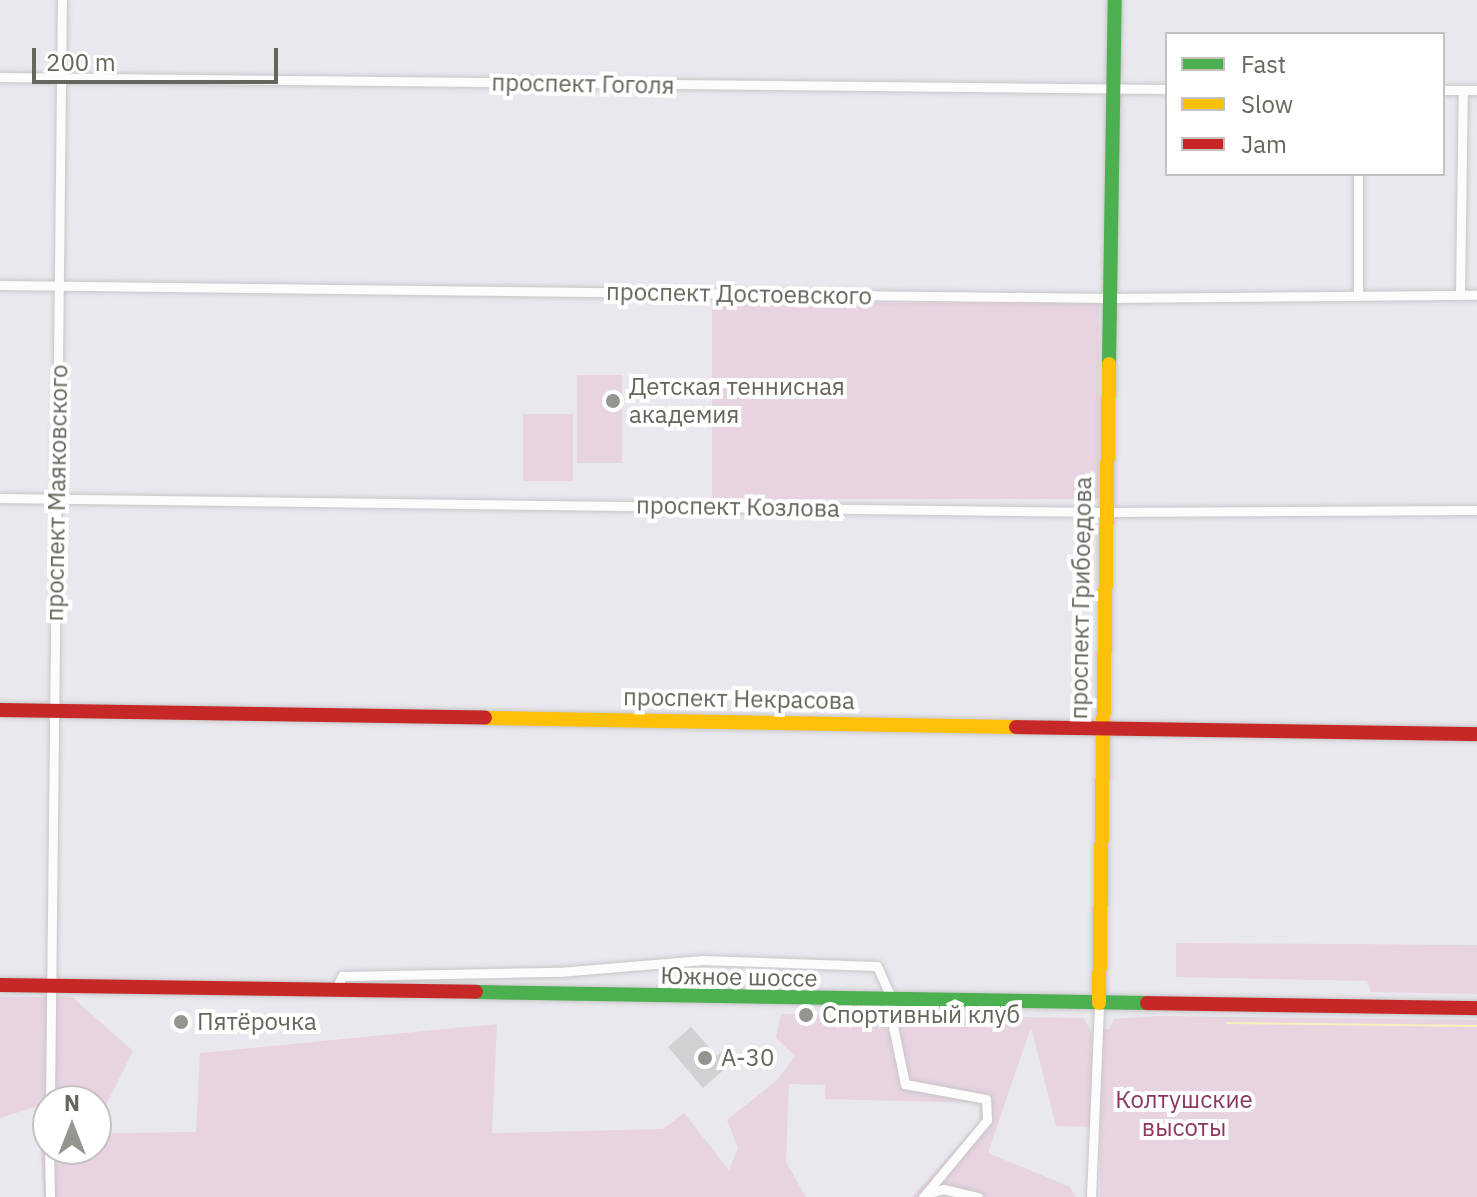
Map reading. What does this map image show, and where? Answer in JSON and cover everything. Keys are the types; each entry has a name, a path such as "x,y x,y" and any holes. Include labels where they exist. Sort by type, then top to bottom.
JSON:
{"street":[{"name":"проспект Маяковского","path":"50,1085 54,499 60,285 62,0"},
{"name":"проспект Грибоедова","path":"1091,1197 1099,1003 1100,726 1115,0"},
{"name":"проспект Гоголя","path":"0,77 1165,89"},
{"path":"1445,90 1477,90"},
{"path":"1460,294 1463,90"},
{"path":"1358,176 1358,296"},
{"name":"проспект Достоевского","path":"0,285 1109,298 1477,295"},
{"name":"проспект Козлова","path":"0,498 1105,512 1477,510"},
{"name":"проспект Некрасова","path":"0,710 1477,734"},
{"path":"335,991 342,976 559,972 702,960 877,966 891,1002 905,1084 986,1099 987,1120 925,1195"},
{"name":"Южное шоссе","path":"0,985 891,1002 1477,1008"},
{"path":"49,1165 50,1197"},
{"path":"925,1195 943,1189 978,1197"}],"green space":[{"path":"712,303 1099,303 1099,499 712,499"},
{"path":"577,375 622,375 622,463 577,463"},
{"path":"523,414 573,414 573,481 523,481"},
{"path":"1176,943 1477,945 1477,994 1371,992 1367,981 1176,977"},
{"path":"0,997 72,997 133,1051 112,1093 112,1085 32,1085 32,1108 0,1118"},
{"path":"781,1014 1084,1018 1092,1033 1092,1127 1056,1126 1031,1027 988,1153 1070,1187 1076,1197 912,1197 980,1121 979,1103 825,1099 825,1085 789,1084 786,1162 806,1197 44,1197 42,1165 112,1165 112,1133 196,1132 200,1053 497,1024 492,1133 663,1129 684,1113 729,1170 738,1148 727,1120 777,1080 795,1056 776,1038"},
{"name":"Колтушские высоты","path":"1157,1016 1477,1020 1477,1197 1100,1197 1101,1029 1109,1029 1114,1019"}],"building":[{"name":"А-30","path":"691,1027 717,1056 725,1049 735,1060 703,1088 668,1047"}],"waterway":[{"path":"1227,1023 1477,1026"}],"traffic: fast":[{"path":"1109,364 1115,0"},
{"path":"476,992 1147,1003"}],"traffic: slow":[{"path":"1099,1003 1109,364"},
{"path":"485,718 1016,727"}],"traffic: jam":[{"path":"0,710 485,718"},
{"path":"1016,727 1477,734"},
{"path":"0,985 476,992"},
{"path":"1147,1003 1477,1008"}],"place":[{"name":"Детская теннисная академия","path":"613,401"},
{"name":"Спортивный клуб","path":"806,1015"},
{"name":"Пятёрочка","path":"181,1022"},
{"name":"А-30","path":"705,1058"}]}
